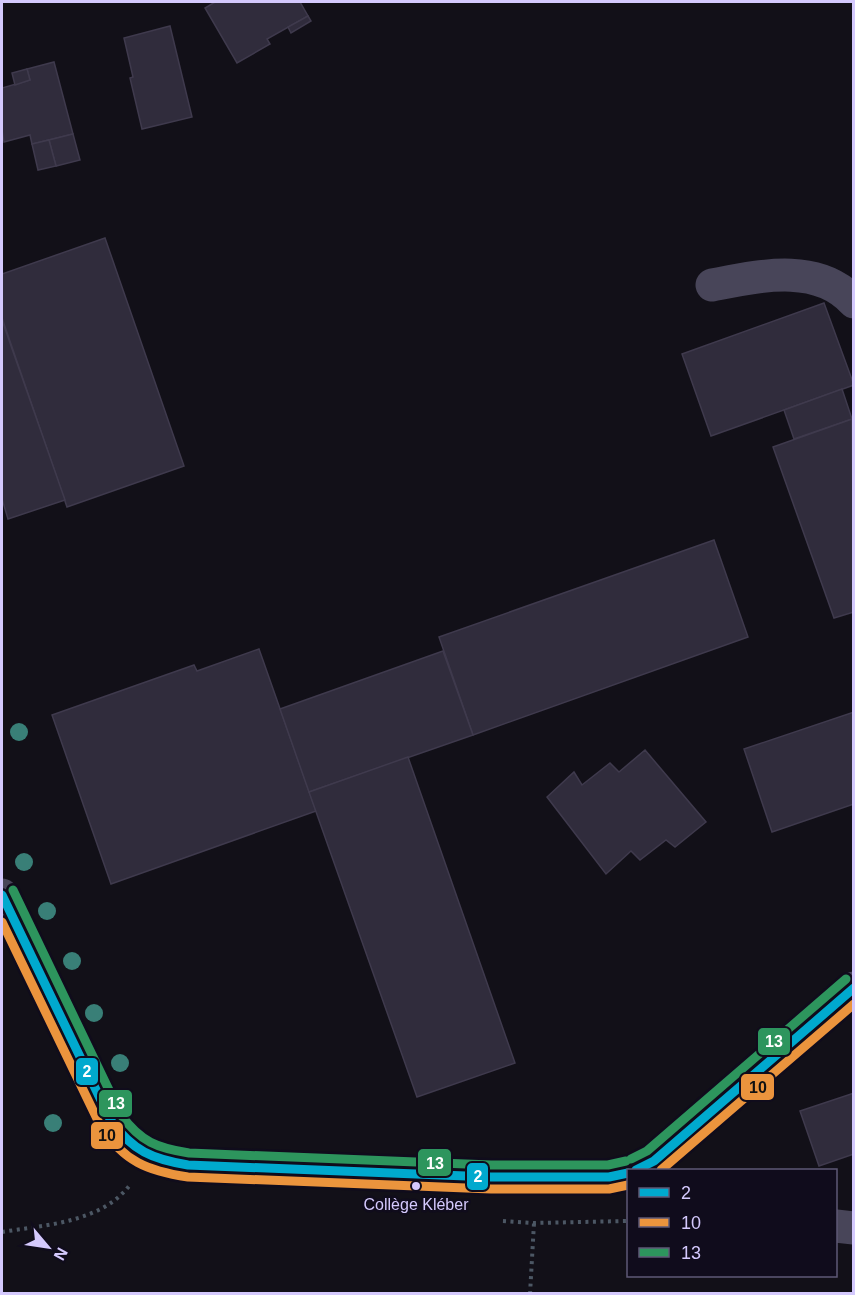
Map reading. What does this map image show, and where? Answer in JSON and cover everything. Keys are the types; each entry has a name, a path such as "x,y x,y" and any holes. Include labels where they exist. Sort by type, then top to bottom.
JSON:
{"street":[{"path":"712,285 765,274 815,277 846,294 854,302"},
{"path":"2,896 111,1121 123,1140 152,1157 188,1166 480,1176 609,1177 627,1173"},
{"path":"638,1169 654,1161 675,1161 854,988"},
{"path":"837,1226 854,1228"}],"path":[{"path":"2,1232 74,1220 104,1206 123,1193 152,1157"},
{"path":"503,1221 627,1221"},
{"path":"530,1293 534,1222"}],"building":[{"path":"215,2 300,2 308,16 267,39 270,44 237,63 205,8"},
{"path":"308,16 311,21 291,33 288,27"},
{"path":"170,26 192,117 142,129 130,78 133,77 124,38"},
{"path":"54,62 73,134 32,144 30,135 4,142 2,88 30,80 27,69"},
{"path":"27,69 30,80 15,85 12,73"},
{"path":"73,134 80,160 56,166 49,140"},
{"path":"49,140 56,166 38,170 32,144"},
{"path":"105,238 184,466 67,507 2,318 2,274"},
{"path":"824,303 854,385 711,436 682,354"},
{"path":"3,323 65,500 8,519 2,499"},
{"path":"842,389 852,419 794,439 784,410"},
{"path":"852,419 854,612 834,618 773,447"},
{"path":"714,540 748,637 473,735 439,637"},
{"path":"259,649 316,811 111,884 52,715 194,665 197,671"},
{"path":"443,651 473,735 309,792 280,709"},
{"path":"854,712 854,804 772,832 744,749"},
{"path":"645,750 706,822 675,847 666,840 640,860 631,851 606,874 547,797 574,772 582,785 610,763 619,772"},
{"path":"408,757 515,1063 417,1097 309,792"},
{"path":"854,1093 854,1154 819,1166 800,1111"}],"transit line":[{"name":"13","path":"13,890 121,1115 143,1138 159,1146 189,1153 491,1165 608,1165 626,1161"},
{"name":"2","path":"2,895 111,1121 127,1140 144,1152 164,1160 188,1165 491,1177 609,1177 627,1173"},
{"name":"10","path":"2,922 101,1127 128,1156 149,1168 188,1177 491,1189 609,1189 627,1185"},
{"name":"13","path":"631,1159 647,1151 846,979"},
{"name":"2","path":"638,1169 654,1161 854,988"},
{"name":"10","path":"662,1169 854,1004"}],"place":[{"name":"Collège Kléber","path":"416,1186"}]}
